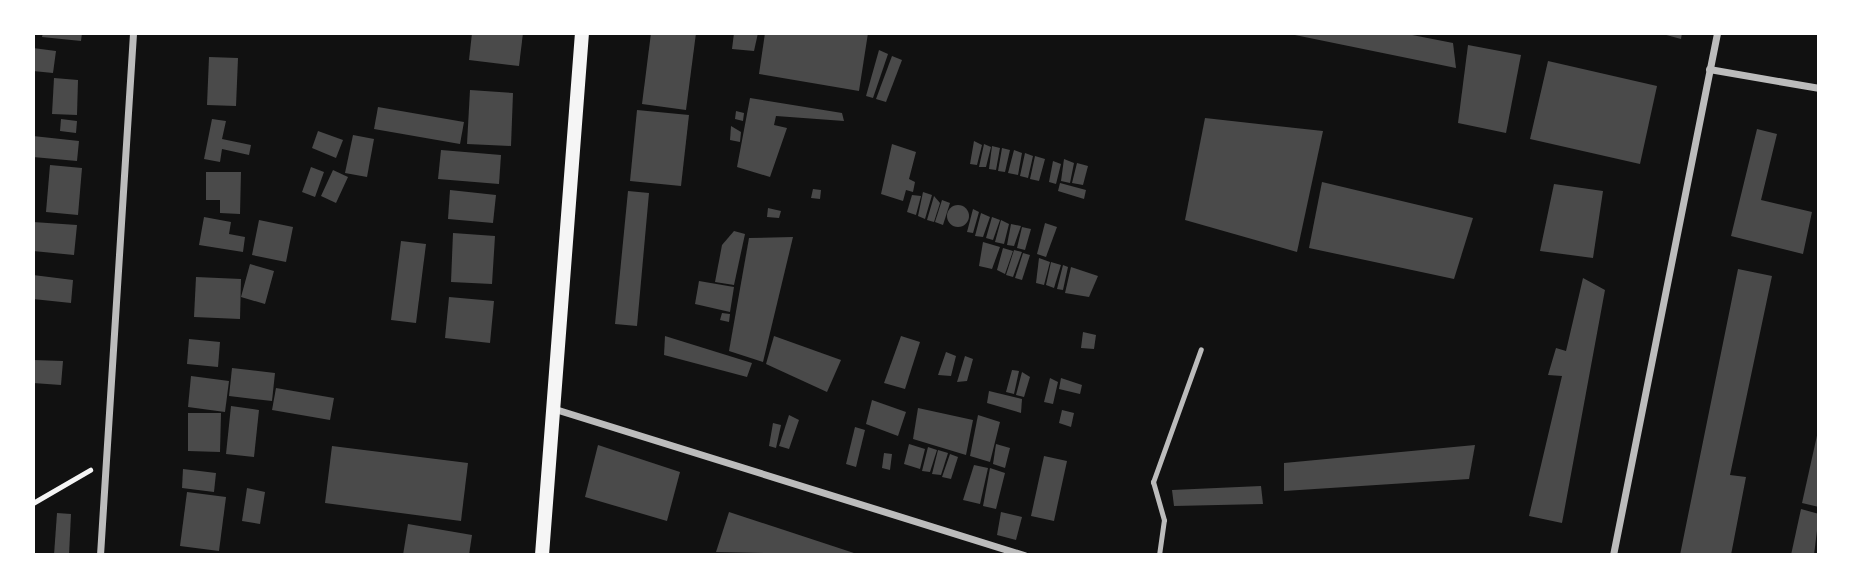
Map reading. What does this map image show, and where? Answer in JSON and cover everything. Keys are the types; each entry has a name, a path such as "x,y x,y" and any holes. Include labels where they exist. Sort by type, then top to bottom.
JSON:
{"main road":[{"path":"542,555 582,33"}],"street":[{"path":"100,555 132,33"},
{"path":"1613,555 1717,33"},
{"path":"1709,69 1819,88"},
{"path":"555,409 1025,555"}],"lane":[{"path":"1159,555 1164,520 1153,482 1201,349"}],"path":[{"path":"33,503 106,461"}],"building":[{"path":"43,33 82,33 81,41 42,37"},
{"path":"472,33 523,33 519,66 469,60"},
{"path":"651,33 696,33 686,110 642,104"},
{"path":"734,33 758,33 754,51 732,49"},
{"path":"765,33 868,33 859,91 759,74"},
{"path":"1402,33 1453,43 1456,68 1290,34"},
{"path":"1659,33 1682,33 1681,39"},
{"path":"1468,45 1521,55 1506,133 1458,123"},
{"path":"33,48 56,51 53,73 33,71"},
{"path":"879,50 888,54 873,98 866,96"},
{"path":"892,56 902,60 886,102 876,99"},
{"path":"209,57 238,58 236,106 207,105"},
{"path":"1548,61 1657,86 1640,164 1530,139"},
{"path":"54,78 78,80 77,115 52,114"},
{"path":"470,90 513,93 511,146 467,144"},
{"path":"750,98 842,113 844,121 776,116 774,125 787,128 770,177 737,167"},
{"path":"378,107 464,122 460,144 374,129"},
{"path":"637,110 689,115 681,186 630,181"},
{"path":"736,111 744,113 743,121 735,119"},
{"path":"1205,118 1323,131 1297,252 1185,220"},
{"path":"61,119 77,121 76,133 60,131"},
{"path":"212,119 226,121 222,139 251,145 249,155 222,149 220,162 204,159"},
{"path":"731,126 741,132 740,142 730,140"},
{"path":"1757,129 1777,134 1761,200 1812,212 1803,254 1731,236"},
{"path":"318,131 343,140 336,158 312,148"},
{"path":"353,135 374,139 367,177 345,173"},
{"path":"33,136 79,141 77,161 33,157"},
{"path":"974,141 982,145 977,165 970,164"},
{"path":"892,144 916,152 909,179 915,182 913,192 906,190 903,201 881,194"},
{"path":"984,144 991,147 986,167 979,167"},
{"path":"992,146 1000,148 996,170 989,169"},
{"path":"1002,148 1010,150 1005,172 998,171"},
{"path":"441,150 501,155 499,184 438,179"},
{"path":"1014,150 1022,153 1018,175 1008,173"},
{"path":"1025,153 1033,156 1028,178 1020,176"},
{"path":"1035,156 1045,159 1039,181 1030,179"},
{"path":"1064,159 1074,163 1070,183 1061,181"},
{"path":"1053,161 1061,164 1056,184 1049,182"},
{"path":"1077,163 1088,166 1083,185 1072,183"},
{"path":"50,165 82,168 78,215 46,212"},
{"path":"311,167 324,172 315,197 302,192"},
{"path":"333,170 348,177 336,203 321,196"},
{"path":"206,172 241,172 240,214 220,213 220,200 206,200"},
{"path":"1322,182 1473,218 1454,279 1309,248"},
{"path":"1060,183 1086,190 1084,199 1058,191"},
{"path":"1554,184 1603,191 1593,258 1540,251"},
{"path":"813,189 821,190 820,199 811,198"},
{"path":"450,190 496,195 493,223 448,219"},
{"path":"628,191 649,193 637,326 615,324"},
{"path":"923,192 932,195 925,219 918,216"},
{"path":"912,195 921,196 916,215 907,212"},
{"path":"934,196 940,203 934,222 927,220"},
{"path":"942,200 950,203 943,225 935,222"},
{"path":"954,205 962,205 969,212 969,220 962,227 954,227 947,220 947,212"},
{"path":"768,208 781,211 779,218 767,217"},
{"path":"973,209 979,212 973,233 967,232"},
{"path":"981,213 990,217 983,237 975,236"},
{"path":"204,217 231,222 229,234 245,237 243,252 199,245"},
{"path":"992,217 1000,220 993,240 986,238"},
{"path":"259,220 293,227 286,262 252,255"},
{"path":"1001,220 1009,224 1004,244 995,242"},
{"path":"33,222 77,225 74,255 33,251"},
{"path":"1045,223 1057,227 1046,257 1037,254"},
{"path":"1011,224 1021,226 1014,246 1007,245"},
{"path":"1022,227 1031,229 1025,250 1017,248"},
{"path":"734,231 745,234 734,285 715,282 722,245"},
{"path":"453,233 495,236 492,284 451,282"},
{"path":"793,237 763,362 729,351 749,238"},
{"path":"401,241 426,244 416,323 391,320"},
{"path":"983,242 1000,247 992,269 979,266"},
{"path":"1003,248 1013,251 1005,274 997,270"},
{"path":"1014,250 1022,252 1013,277 1006,275"},
{"path":"1023,253 1030,255 1022,280 1015,278"},
{"path":"1039,258 1050,262 1044,285 1036,283"},
{"path":"1051,262 1061,265 1054,288 1046,285"},
{"path":"250,264 274,271 265,304 241,297"},
{"path":"1063,265 1068,267 1063,290 1057,289"},
{"path":"1071,267 1098,276 1089,297 1065,293"},
{"path":"1738,269 1772,276 1730,475 1746,477 1731,555 1680,555"},
{"path":"33,275 73,280 71,303 33,299"},
{"path":"196,277 241,279 240,319 194,317"},
{"path":"1583,278 1605,290 1562,523 1529,516 1562,376 1548,375 1556,348 1566,351"},
{"path":"699,281 734,287 730,312 695,304"},
{"path":"449,297 494,301 490,343 445,338"},
{"path":"722,313 730,314 729,322 720,320"},
{"path":"1083,332 1096,335 1094,349 1081,348"},
{"path":"665,336 752,363 747,377 664,355"},
{"path":"774,336 841,360 827,392 766,364"},
{"path":"901,336 920,342 905,389 884,383"},
{"path":"189,339 220,342 218,367 187,364"},
{"path":"946,352 956,356 951,376 938,375"},
{"path":"965,356 973,359 967,381 957,382"},
{"path":"33,360 63,361 61,385 33,383"},
{"path":"232,368 275,373 272,401 229,396"},
{"path":"1012,370 1019,371 1014,394 1006,392"},
{"path":"1022,372 1030,377 1024,397 1016,395"},
{"path":"191,376 229,381 225,412 188,407"},
{"path":"1050,378 1058,382 1053,404 1044,402"},
{"path":"1061,378 1082,385 1080,394 1059,389"},
{"path":"276,388 334,398 330,420 272,410"},
{"path":"989,391 1022,399 1021,413 987,403"},
{"path":"872,400 906,412 898,436 866,424"},
{"path":"231,406 259,410 254,457 226,454"},
{"path":"918,408 973,420 966,455 913,439"},
{"path":"1062,410 1074,413 1071,427 1059,423"},
{"path":"188,413 221,413 220,452 188,451"},
{"path":"789,415 799,420 789,449 779,446"},
{"path":"978,415 1000,422 990,462 970,456"},
{"path":"773,423 781,425 776,448 769,446"},
{"path":"855,427 865,430 856,467 846,464"},
{"path":"1819,431 1819,507 1802,503"},
{"path":"909,444 925,449 920,469 904,464"},
{"path":"996,444 1010,448 1005,468 993,464"},
{"path":"598,445 680,472 667,521 585,497"},
{"path":"1475,445 1469,479 1284,491 1284,463"},
{"path":"332,446 468,463 461,521 325,503"},
{"path":"928,447 937,450 930,472 922,471"},
{"path":"938,450 948,453 941,475 932,474"},
{"path":"884,453 892,454 890,470 882,468"},
{"path":"950,454 958,457 951,479 942,477"},
{"path":"1044,456 1067,461 1054,521 1031,516"},
{"path":"974,465 988,468 980,504 963,500"},
{"path":"990,468 1005,473 996,509 983,506"},
{"path":"183,469 216,473 214,492 182,488"},
{"path":"1261,486 1263,504 1174,506 1172,490"},
{"path":"247,488 265,492 260,524 242,521"},
{"path":"187,492 226,497 219,551 180,546"},
{"path":"1801,509 1819,514 1814,555 1791,555"},
{"path":"729,512 857,554 857,555 716,552"},
{"path":"1001,512 1022,517 1016,540 997,535"},
{"path":"57,513 71,514 69,555 54,555"},
{"path":"408,524 472,535 469,555 403,555"}]}
